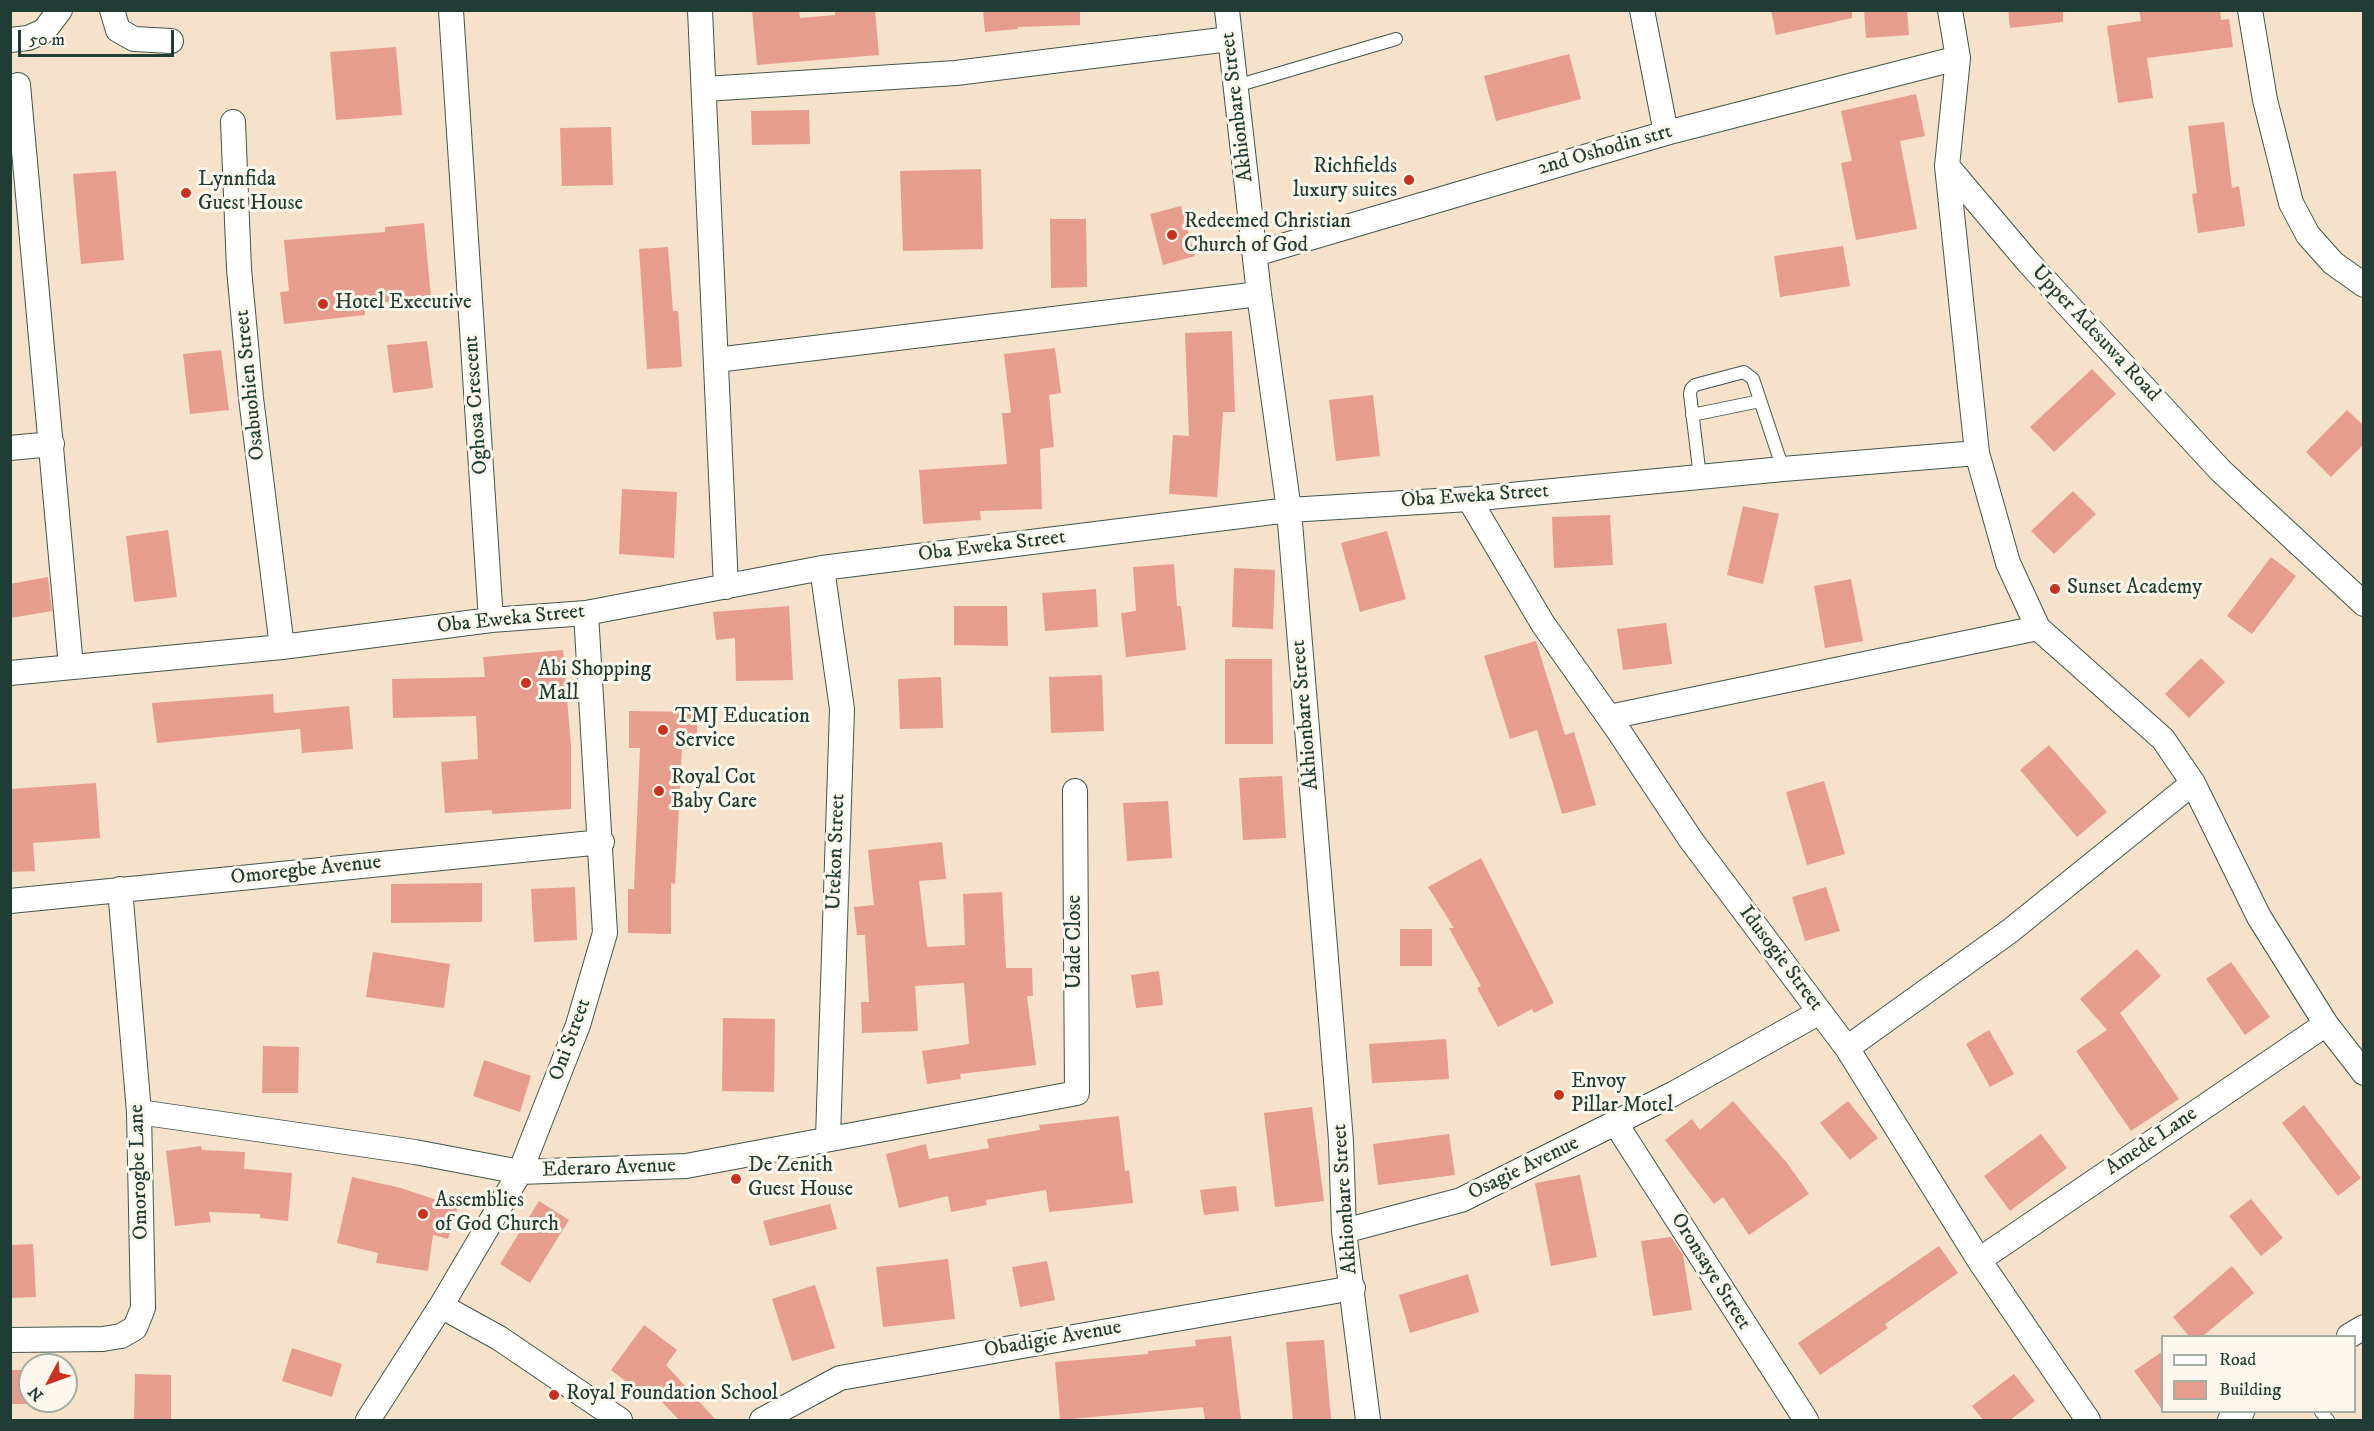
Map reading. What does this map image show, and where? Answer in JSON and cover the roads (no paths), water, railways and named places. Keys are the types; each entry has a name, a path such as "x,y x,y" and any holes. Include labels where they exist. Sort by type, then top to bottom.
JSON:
{"street":[{"path":"10,40 28,38 44,31 60,10"},
{"path":"112,10 118,30 134,39 171,41"},
{"name":"Oghosa Crescent","path":"451,10 491,620"},
{"path":"700,10 726,586"},
{"name":"Akhionbare Street","path":"1227,10 1259,294 1289,510 1341,1130 1344,1231 1368,1420"},
{"path":"1642,10 1666,133"},
{"path":"1950,10 1958,58 1947,166 1977,453 2008,563 2038,628 2163,739 2193,783 2259,917 2326,1024 2364,1073"},
{"path":"2250,10 2265,100 2291,203 2308,234 2332,263 2364,285"},
{"path":"705,89 956,73 1229,39"},
{"name":"2nd Oshodin strt","path":"1255,254 1666,133 1958,58"},
{"path":"18,85 71,667"},
{"name":"Osabuohien Street","path":"233,122 239,269 251,398 282,647"},
{"name":"Upper Adesuwa Road","path":"1947,166 2029,263 2220,470 2364,604"},
{"path":"716,360 1259,294"},
{"path":"10,448 52,444"},
{"name":"Oba Eweka Street","path":"10,673 282,647 491,620 586,613 822,568 1289,510 1469,499 1977,453"},
{"name":"Idusogie Street","path":"1469,499 1543,624 1618,730 1691,840 1847,1048 1979,1260 2088,1420"},
{"name":"Utekon Street","path":"822,568 842,709 828,1138"},
{"name":"Oni Street","path":"368,1420 441,1306 520,1172 578,1025 605,933 602,842 586,613"},
{"path":"1618,730 1609,717 2038,628"},
{"path":"1847,1048 2010,931 2193,783"},
{"name":"Uade Close","path":"1075,790 1077,1093"},
{"name":"Omoregbe Avenue","path":"10,901 602,842"},
{"name":"Omorogbe Lane","path":"10,1340 103,1339 121,1336 135,1328 143,1308 139,1112 120,889"},
{"name":"Osagie Avenue","path":"1344,1231 1461,1200 1616,1124 1820,1012"},
{"name":"Amede Lane","path":"1979,1260 2326,1024"},
{"name":"Ederaro Avenue","path":"139,1112 348,1142 520,1172 686,1166 1077,1093"},
{"name":"Oronsaye Street","path":"1616,1124 1806,1420"},
{"name":"Obadigie Avenue","path":"762,1420 840,1378 1353,1288"},
{"path":"441,1306 499,1338 620,1420"},
{"path":"2351,1335 2364,1327"}],"lane":[{"path":"1236,86 1396,39"},
{"path":"1700,477 1690,394 1695,386 1744,372 1753,379 1784,469"},
{"path":"1692,415 1760,401"}],"place":[{"name":"Richfields luxury suites","path":"1409,180"},
{"name":"Lynnfida Guest House","path":"186,193"},
{"name":"Redeemed Christian Church of God","path":"1172,235"},
{"name":"Hotel Executive","path":"323,304"},
{"name":"Sunset Academy","path":"2055,589"},
{"name":"Abi Shopping Mall","path":"526,683"},
{"name":"TMJ Education Service","path":"663,730"},
{"name":"Royal Cot Baby Care","path":"659,791"},
{"name":"Envoy Pillar Motel","path":"1559,1095"},
{"name":"De Zenith Guest House","path":"736,1179"},
{"name":"Assemblies of God Church","path":"423,1214"},
{"name":"Royal Foundation School","path":"554,1395"}]}
